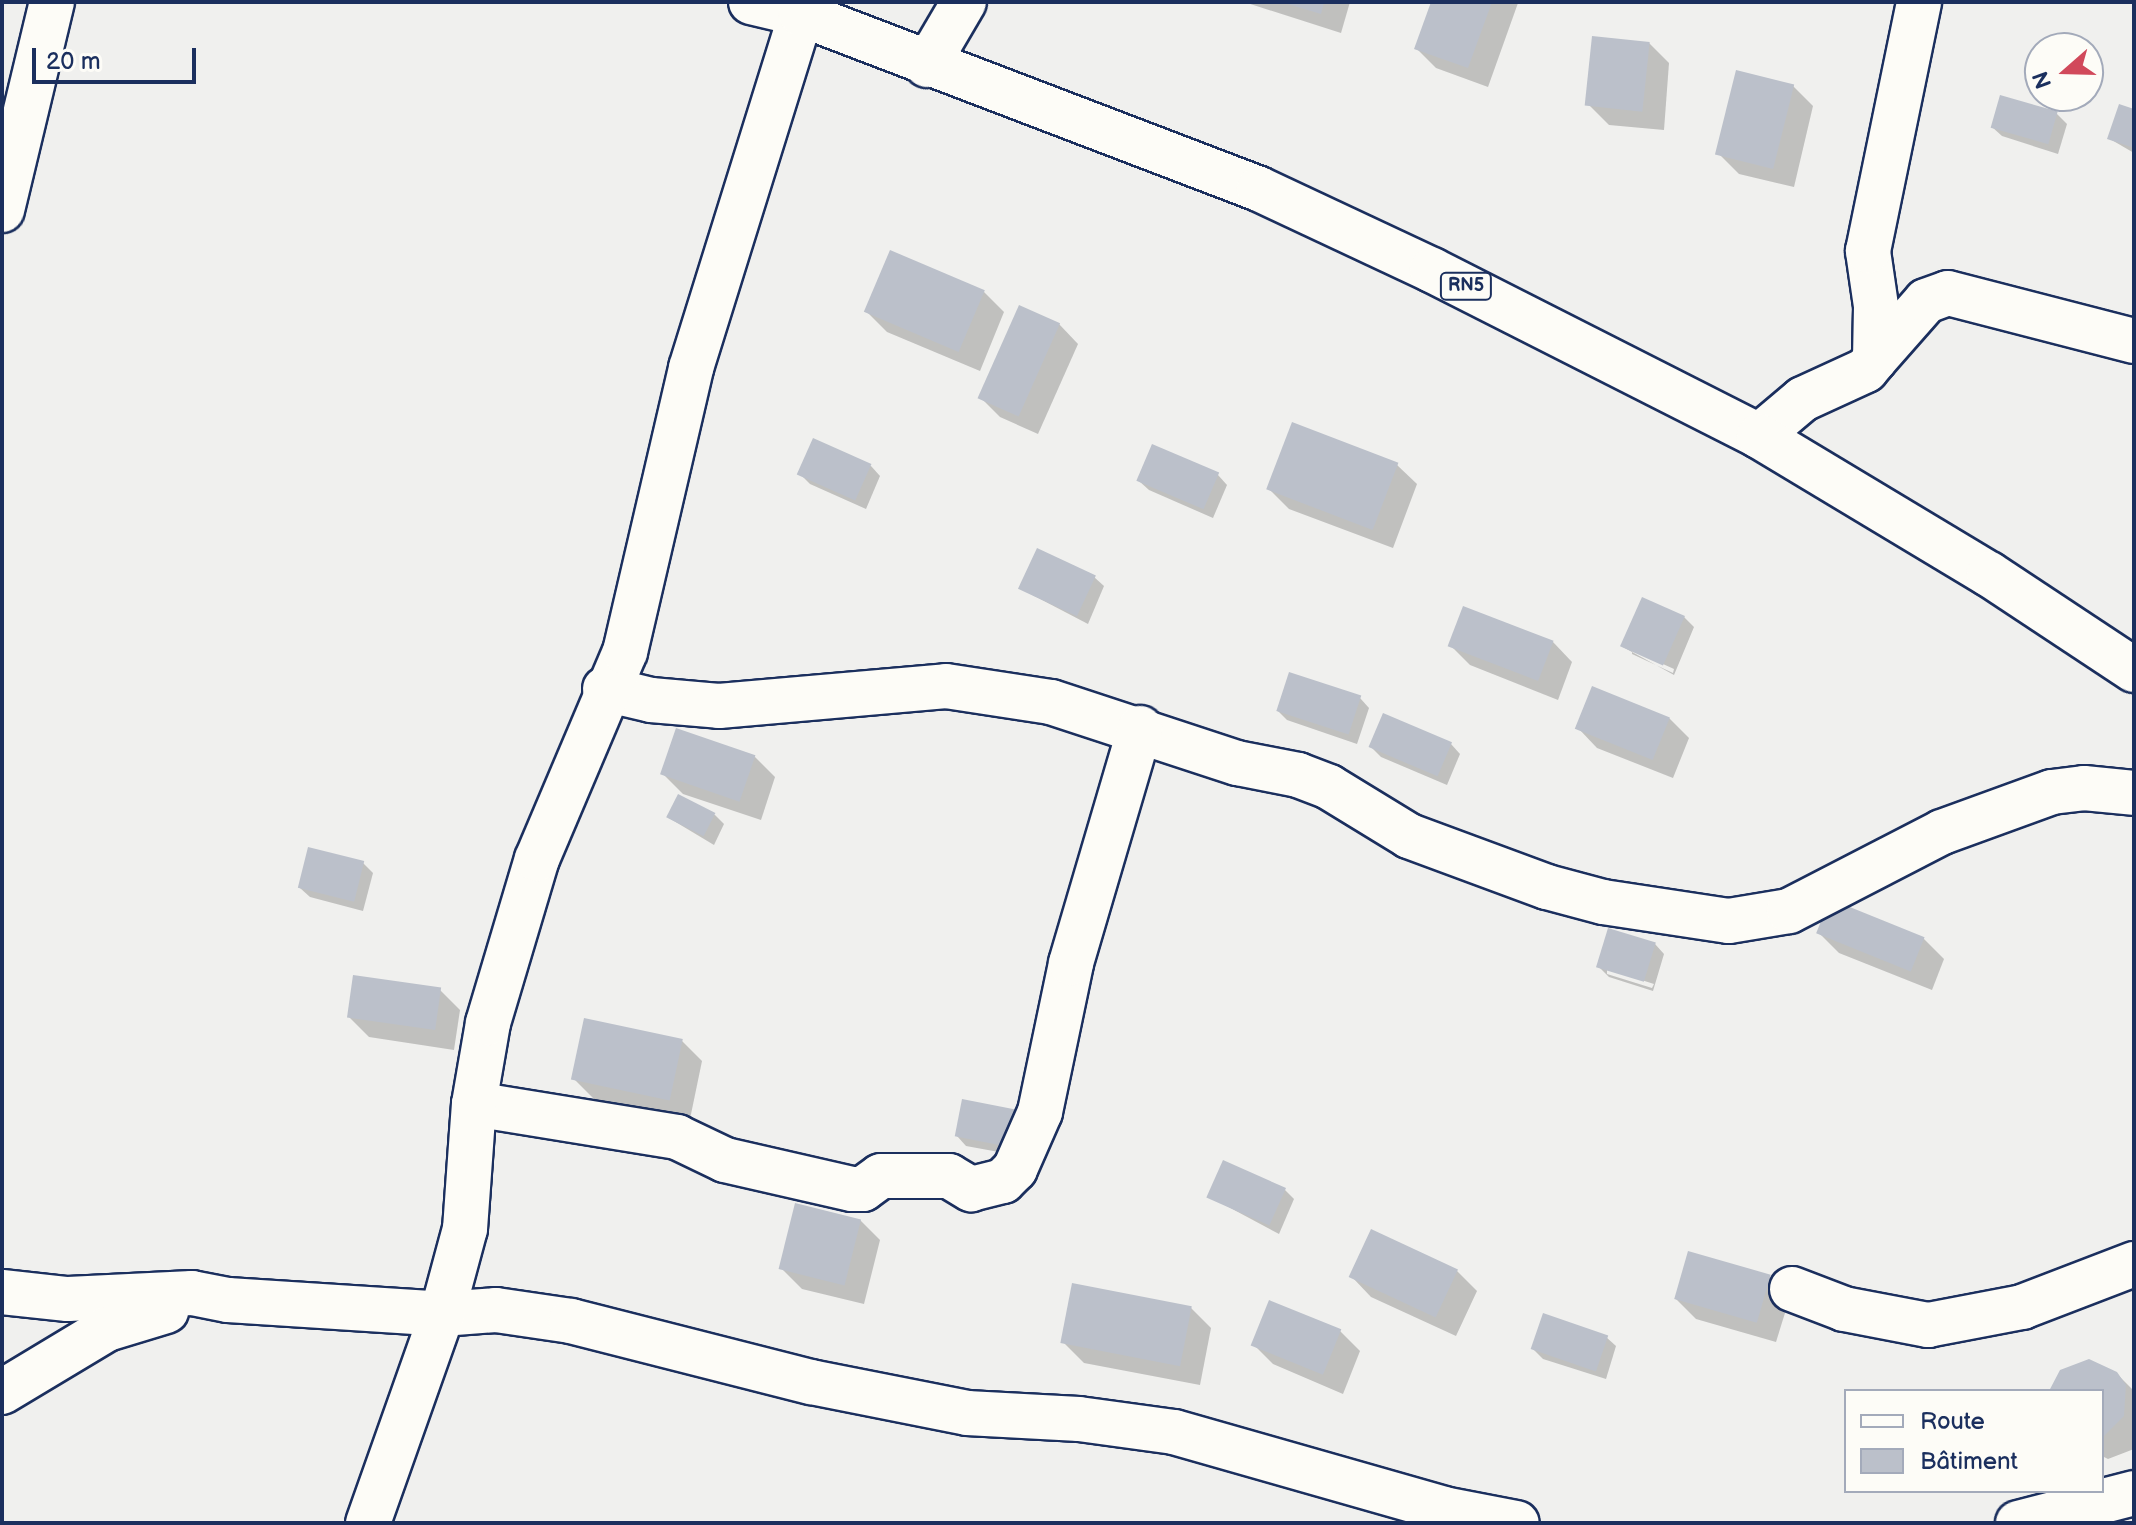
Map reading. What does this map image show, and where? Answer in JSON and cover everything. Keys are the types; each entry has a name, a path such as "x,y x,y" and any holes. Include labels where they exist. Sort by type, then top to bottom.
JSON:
{"main road":[{"path":"2,210 52,2"},
{"name":"RN5","path":"751,2 801,14 927,65 1259,189 1612,358 1759,436 1989,574 2134,670"},
{"path":"927,65 964,2"},
{"path":"1875,359 1876,306 1868,251 1919,2"},
{"path":"368,1523 442,1314 465,1229 474,1104 488,1023 537,859 605,689 625,652 691,368 801,14"},
{"path":"1759,436 1803,399 1866,370 1926,301 1948,293 2134,341"},
{"path":"605,689 651,700 719,706 946,686 1051,702 1140,728 1237,763 1329,787 1409,836 1547,887 1629,907 1729,921 1789,911 1942,832 2052,792 2099,788 2134,793"},
{"path":"474,1104 677,1137 725,1160 852,1189 863,1189 881,1176 949,1176 971,1189 1003,1181 1015,1169 1040,1112 1071,963 1140,728"},
{"path":"1792,1289 1844,1309 1928,1325 2022,1307 2134,1264"},
{"path":"2,1292 68,1299 192,1293 228,1300 442,1314 496,1310 571,1321 811,1382 967,1413 1079,1419 1174,1432 1444,1509 1517,1523"},
{"path":"2,1392 107,1329 138,1316 228,1300"},
{"path":"2018,1523 2134,1493"}],"building":[{"path":"1281,2 1324,2 1321,14"},
{"path":"1431,2 1492,2 1468,68 1414,49"},
{"path":"1592,36 1650,42 1642,112 1585,106"},
{"path":"1736,70 1794,85 1773,169 1715,154"},
{"path":"2000,95 2024,102 2024,112 2058,112 2048,144 1991,128"},
{"path":"2119,104 2134,109 2134,148 2107,139"},
{"path":"890,250 985,290 959,352 864,312"},
{"path":"1019,305 1060,323 1019,416 978,398"},
{"path":"1292,422 1398,463 1373,530 1266,489"},
{"path":"813,438 871,464 855,501 797,475"},
{"path":"1152,444 1219,473 1204,509 1136,481"},
{"path":"1037,548 1096,575 1077,616 1018,589"},
{"path":"1642,597 1685,616 1663,665 1620,646"},
{"path":"1463,606 1554,641 1538,681 1448,646"},
{"path":"1289,672 1361,695 1349,734 1276,711"},
{"path":"1592,686 1670,717 1653,760 1575,729"},
{"path":"1383,713 1452,742 1438,776 1369,747"},
{"path":"676,728 755,755 739,802 660,774"},
{"path":"678,794 715,813 704,836 666,817"},
{"path":"308,847 364,861 354,902 298,888"},
{"path":"1830,899 1925,937 1911,972 1816,933"},
{"path":"1608,928 1656,943 1644,982 1596,967"},
{"path":"353,975 441,987 435,1030 347,1018"},
{"path":"584,1018 683,1039 670,1101 571,1080"},
{"path":"962,1099 1023,1111 1016,1148 955,1136"},
{"path":"1223,1160 1286,1188 1269,1226 1206,1197"},
{"path":"795,1203 861,1219 845,1285 779,1269"},
{"path":"1371,1229 1458,1270 1436,1318 1349,1277"},
{"path":"1688,1251 1771,1275 1757,1323 1674,1299"},
{"path":"1072,1283 1192,1306 1180,1366 1060,1343"},
{"path":"1269,1300 1341,1329 1323,1375 1251,1345"},
{"path":"1543,1313 1608,1335 1596,1371 1531,1349"},
{"path":"2089,1359 2117,1372 2126,1385 2124,1416 2104,1436 2104,1389 2050,1389 2060,1370"}]}
